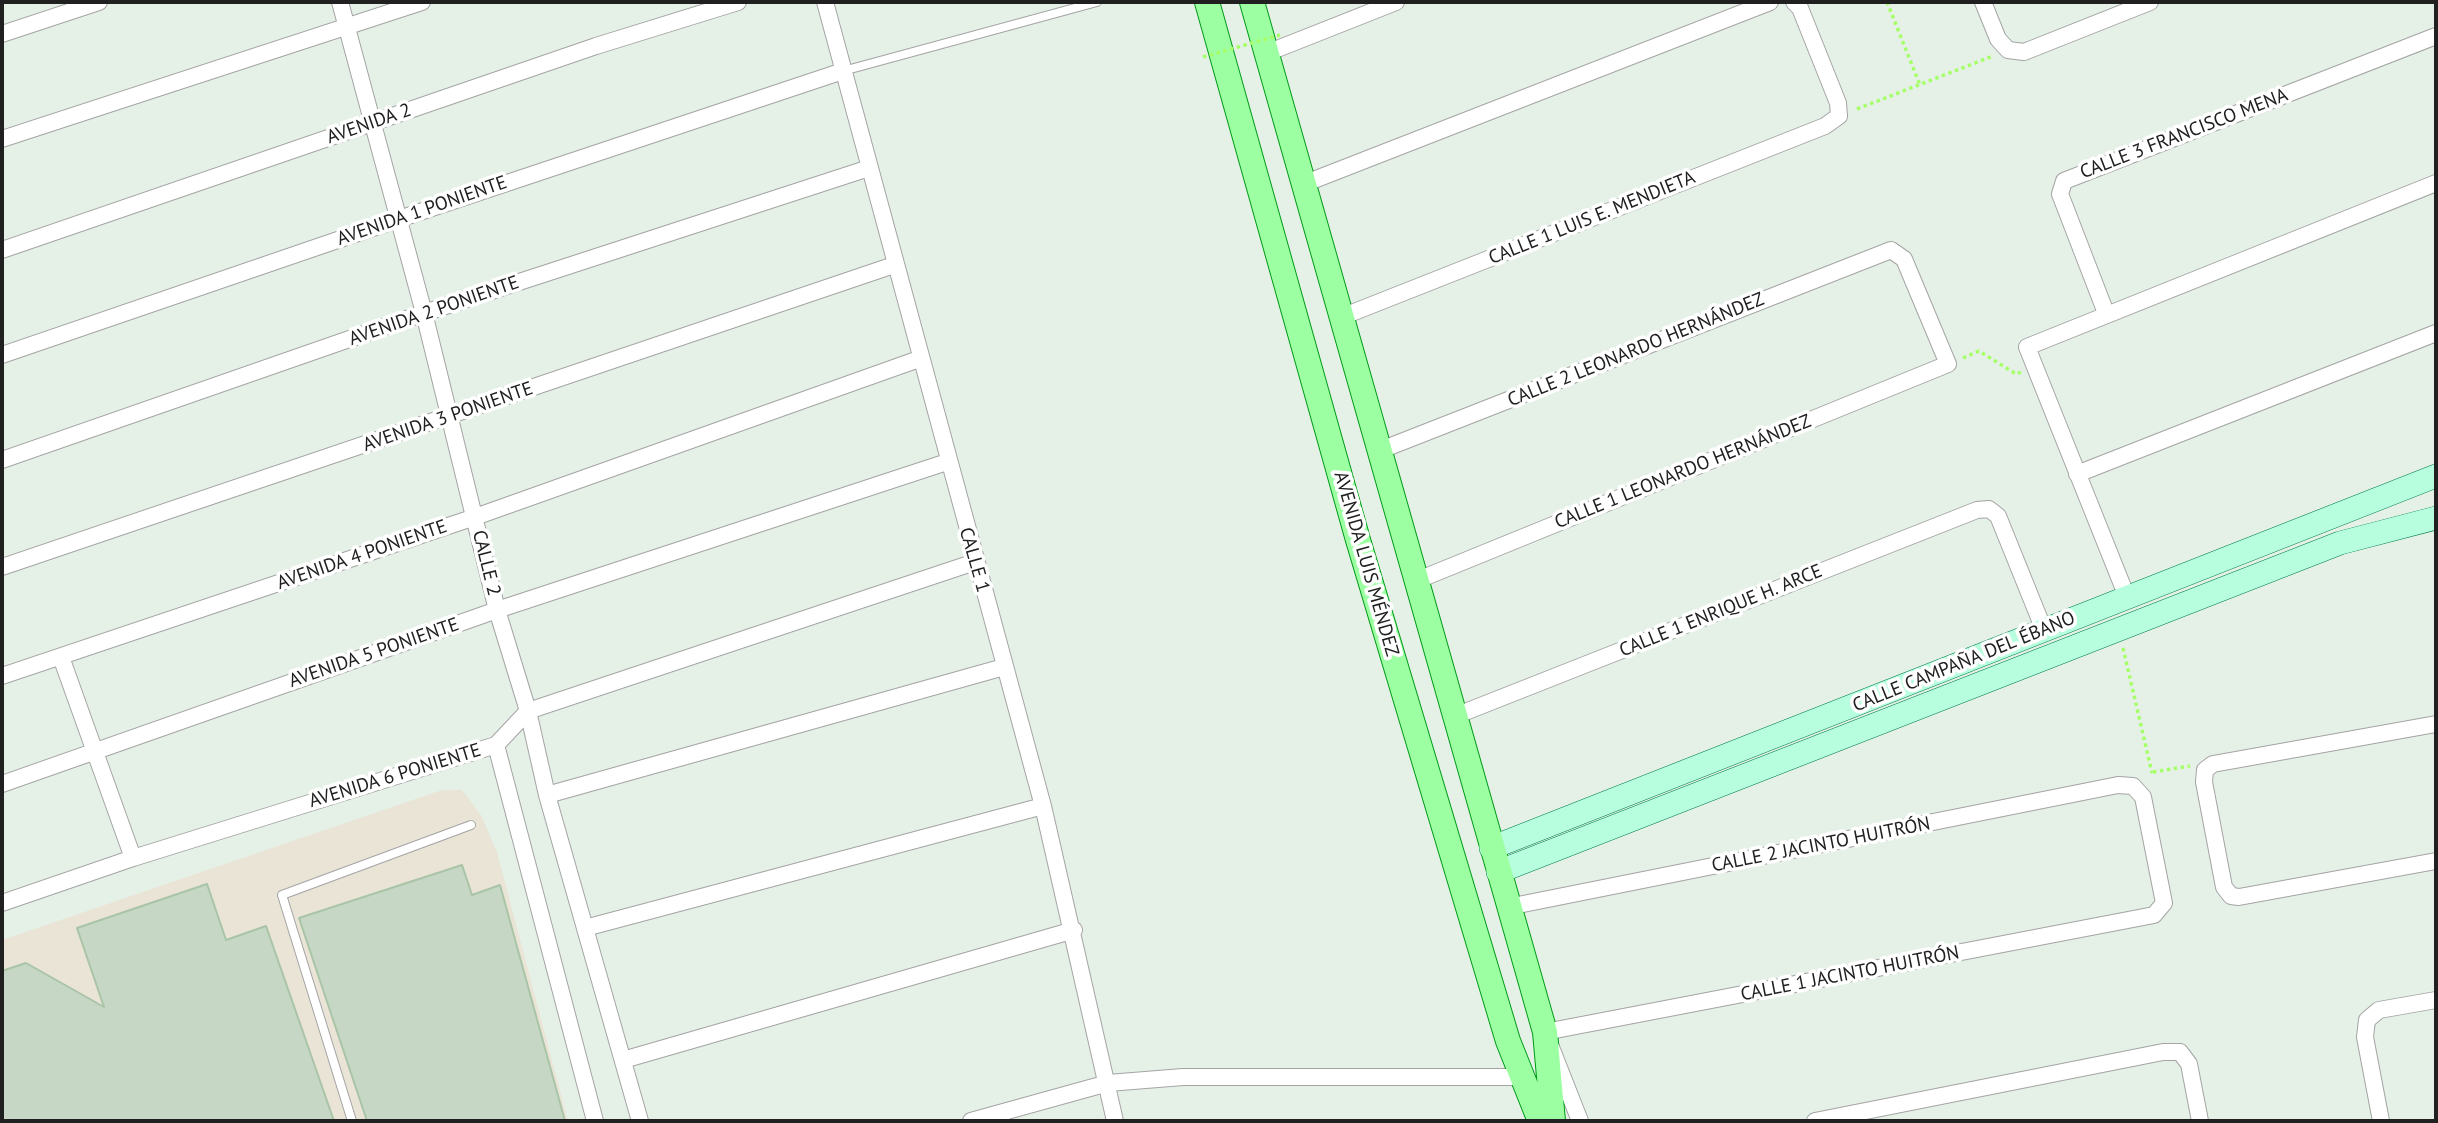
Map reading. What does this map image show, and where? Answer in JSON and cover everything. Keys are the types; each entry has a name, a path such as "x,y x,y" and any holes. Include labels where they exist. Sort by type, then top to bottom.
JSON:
{"main road":[{"name":"AVENIDA LUIS MÉNDEZ","path":"1207,2 1358,540 1508,1041 1541,1121"},
{"path":"1252,2 1274,44 1306,183 1491,848 1545,1032 1553,1121"}],"street":[{"path":"2,34 99,2"},
{"name":"CALLE 2","path":"340,2 451,416 497,610 528,711 547,795 640,1121"},
{"path":"2,139 422,2"},
{"name":"AVENIDA 2","path":"2,250 596,46 738,2"},
{"name":"CALLE 1","path":"825,2 919,359 1043,806 1115,1121"},
{"path":"1274,44 1396,2"},
{"path":"1306,183 1770,2"},
{"path":"1794,2 1800,8 1838,103 1839,116"},
{"path":"1983,2 1998,39 2008,50 2024,52 2150,2"},
{"name":"CALLE 3 FRANCISCO MENA","path":"2106,313 2060,194 2064,181 2436,36"},
{"name":"AVENIDA 1 PONIENTE","path":"2,355 843,71"},
{"name":"CALLE 1 LUIS E. MENDIETA","path":"1344,316 1825,126 1839,116"},
{"name":"AVENIDA 2 PONIENTE","path":"2,460 424,313 869,168"},
{"path":"2127,597 2026,347 2436,183"},
{"name":"CALLE 2 LEONARDO HERNÁNDEZ","path":"1381,450 1891,250 1903,258 1948,364"},
{"name":"AVENIDA 3 PONIENTE","path":"2,567 894,265"},
{"path":"2077,474 2436,333"},
{"name":"AVENIDA 4 PONIENTE","path":"2,676 475,517 919,359"},
{"name":"CALLE 1 LEONARDO HERNÁNDEZ","path":"1418,580 1948,364"},
{"name":"AVENIDA 5 PONIENTE","path":"2,783 497,610 947,462"},
{"name":"CALLE CAMPAÑA DEL ÉBANO","path":"1491,848 2436,477"},
{"name":"CALLE 1 ENRIQUE H. ARCE","path":"1455,716 1977,510 1989,509 1998,516 2044,630"},
{"name":"CALLE CAMPAÑA DEL ÉBANO","path":"1499,872 2340,543 2436,518"},
{"name":"AVENIDA 6 PONIENTE","path":"2,903 133,858 496,745 528,711 975,562"},
{"path":"61,657 133,858"},
{"path":"547,795 1004,667"},
{"path":"2436,724 2213,764 2205,770 2204,782 2224,887 2231,895 2239,897 2436,861"},
{"path":"496,745 595,1121"},
{"name":"CALLE 2 JACINTO HUITRÓN","path":"1508,907 2118,785 2133,786"},
{"name":"CALLE 1 JACINTO HUITRÓN","path":"1545,1032 2154,915 2164,903 2143,797 2133,786"},
{"path":"585,928 1043,806"},
{"path":"623,1060 1073,930"},
{"path":"2381,1121 2365,1037 2367,1020 2379,1010 2436,1000"},
{"path":"1545,1032 1580,1121"},
{"path":"1815,1121 2163,1052 2180,1052 2189,1064 2200,1121"},
{"path":"971,1121 1108,1083 1183,1077 1523,1077"}],"lane":[{"path":"843,71 1097,2"},
{"path":"352,1121 282,895 471,825"}],"path":[{"path":"1887,2 1920,85"},
{"path":"1203,57 1274,44"},
{"path":"1839,116 2008,50"},
{"path":"1948,364 1979,351 2016,374 2034,366"},
{"path":"2119,629 2151,773"},
{"path":"2133,786 2151,773 2191,766 2205,770"}],"shaded area":[{"path":"442,790 462,790 481,815 497,852 568,1121 2,1121 2,940"}],"building":[{"path":"462,865 472,895 500,885 565,1121 367,1121 299,918"},
{"path":"207,884 226,940 266,926 334,1121 2,1121 2,971 26,963 104,1007 77,928"}]}
